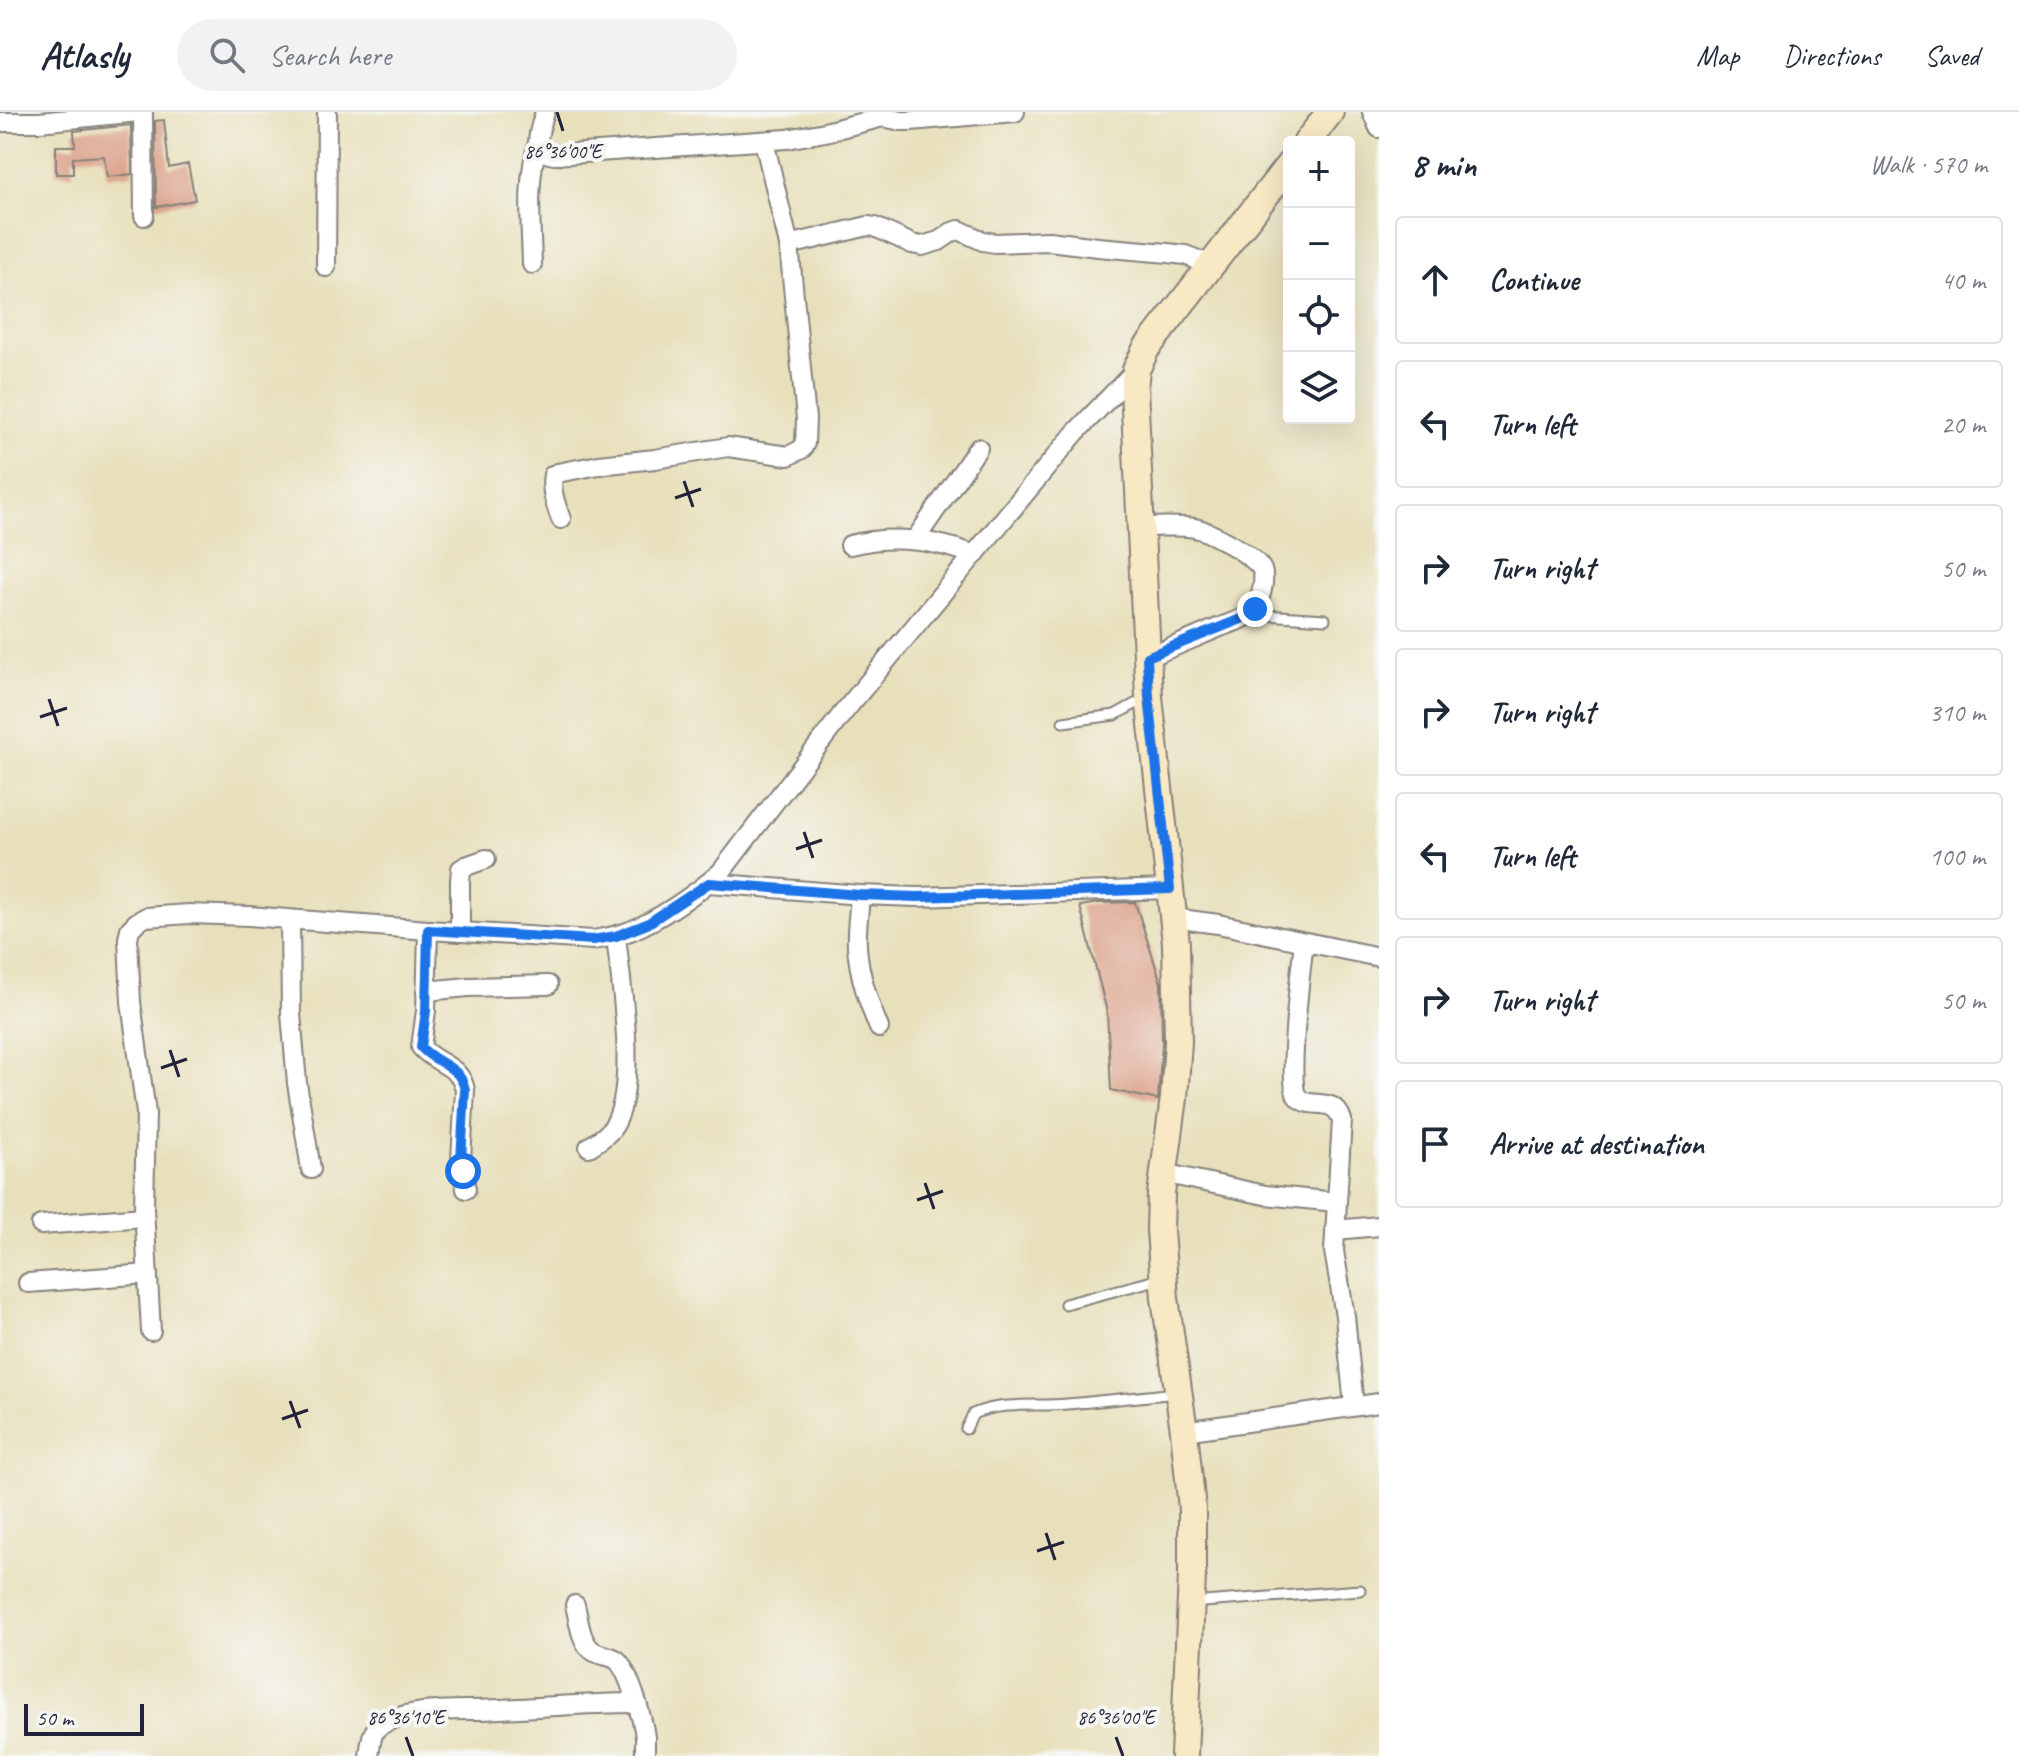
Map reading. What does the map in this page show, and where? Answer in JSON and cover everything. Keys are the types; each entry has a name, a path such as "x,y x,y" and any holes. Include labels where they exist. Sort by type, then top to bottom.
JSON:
{"main road":[{"path":"1312,136 1330,112"},
{"path":"1184,1756 1192,1509 1163,1278 1160,1218 1178,1042 1176,943 1149,697 1134,388 1136,370 1146,349 1283,173"}],"street":[{"path":"0,122 39,122 141,112 144,216"},
{"path":"326,267 327,112"},
{"path":"532,264 530,193 534,158 545,112"},
{"path":"538,143 545,154 554,155 764,141 825,132 883,117 910,121 1015,112"},
{"path":"1372,112 1379,128"},
{"path":"561,519 551,481 557,473 728,447 788,456 802,449 806,419 789,245 764,141"},
{"path":"789,245 868,226 922,246 959,230 983,241 1049,241 1168,253 1185,255 1211,265"},
{"path":"151,1331 144,1217 146,1113 131,1002 128,939 130,929 137,922 146,917 189,914 593,940 616,936 647,924 721,872 843,713 1076,432 1136,370"},
{"path":"915,540 978,448"},
{"path":"1140,527 1192,527 1202,530 1257,562 1263,578 1257,603 1250,614 1147,657"},
{"path":"850,545 889,539 915,540 949,545 975,555"},
{"path":"460,932 461,869 486,859"},
{"path":"709,883 917,897 1170,889"},
{"path":"860,895 858,957 866,996 879,1028"},
{"path":"1173,918 1218,924 1379,957"},
{"path":"290,920 291,1014 311,1169"},
{"path":"428,930 426,1011 421,1047 429,1056 462,1077 465,1090 461,1160 466,1189"},
{"path":"589,1147 604,1138 616,1123 624,1099 627,1063 616,936"},
{"path":"1304,942 1293,1078 1298,1096 1304,1101 1333,1106 1340,1112 1342,1120 1334,1251 1345,1316 1354,1406"},
{"path":"426,991 548,985"},
{"path":"1163,1173 1265,1195 1336,1202"},
{"path":"41,1225 144,1217"},
{"path":"1335,1230 1379,1226"},
{"path":"28,1283 148,1274"},
{"path":"1184,1431 1379,1403"},
{"path":"575,1605 583,1638 595,1652 612,1657 619,1663 637,1703 645,1737 645,1756"},
{"path":"369,1756 377,1728 418,1713 637,1703"}],"lane":[{"path":"1250,614 1325,619"},
{"path":"1063,722 1115,715 1149,697"},
{"path":"1065,1304 1163,1278"},
{"path":"966,1429 973,1414 989,1408 1178,1393"},
{"path":"1191,1603 1360,1590"}],"building":[{"path":"164,120 169,168 188,164 195,200 156,207 155,121"},
{"path":"131,125 132,174 107,177 104,156 73,158 73,174 56,174 56,146 75,146 74,131"},
{"path":"1135,902 1161,983 1162,1042 1158,1100 1111,1090 1107,1012 1080,906"}],"route":[{"path":"463,1171 465,1090 462,1077 429,1056 420,1041 426,1011 428,930 593,940 616,936 647,924 709,883 917,897 1170,889 1147,657 1241,619 1255,609"}]}
